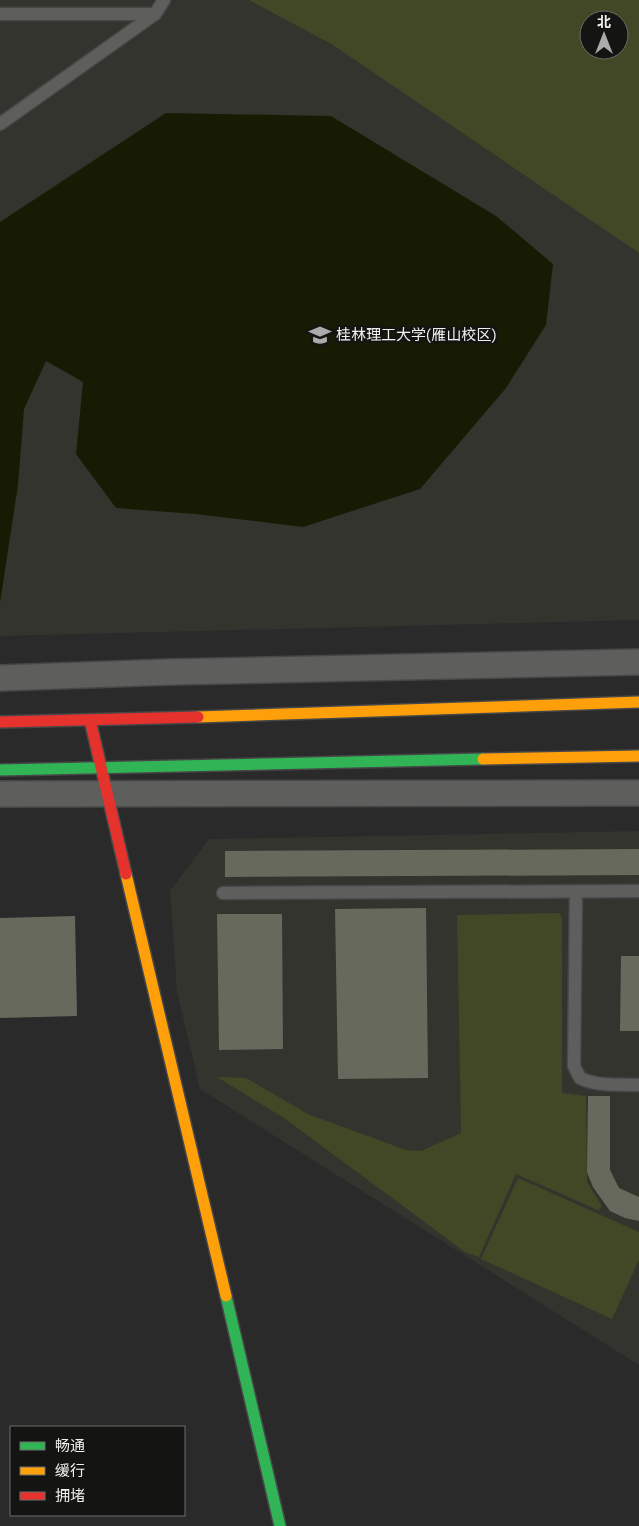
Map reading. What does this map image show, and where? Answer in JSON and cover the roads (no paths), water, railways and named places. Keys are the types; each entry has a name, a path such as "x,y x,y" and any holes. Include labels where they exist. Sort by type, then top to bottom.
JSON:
{"main road":[{"path":"0,722 71,726 90,720 639,702"},
{"path":"90,720 101,768"},
{"path":"88,783 101,768 639,756"},
{"path":"88,783 101,768"},
{"path":"0,770 88,783"},
{"path":"88,783 280,1526"}],"street":[{"path":"0,678 639,662"},
{"path":"0,794 88,783 639,793"}],"lane":[{"path":"0,124 155,14 164,0"},
{"path":"0,14 155,14"},
{"path":"223,893 639,891"},
{"path":"576,892 574,1066 580,1078 588,1082 639,1085"}],"place":[{"name":"桂林理工大学(雁山校区)","path":"320,335"}]}
